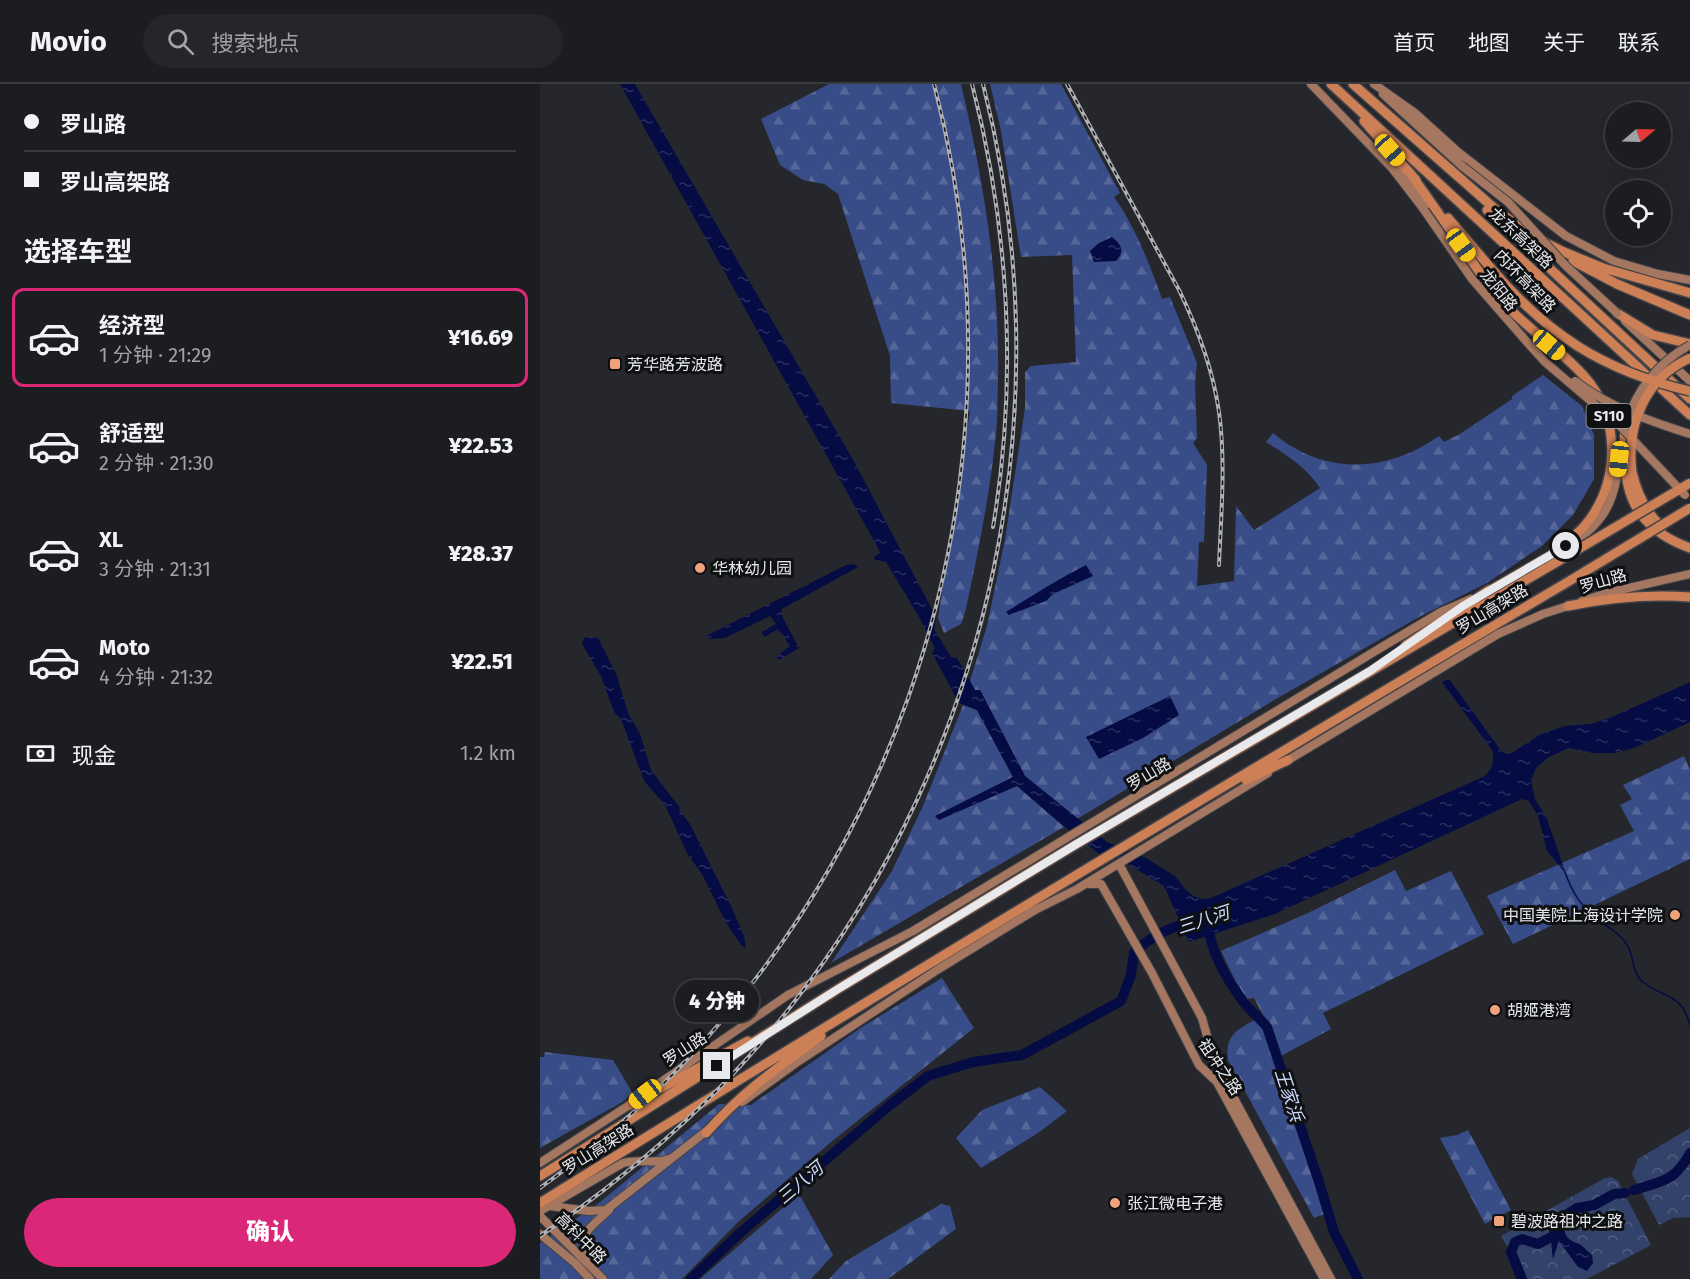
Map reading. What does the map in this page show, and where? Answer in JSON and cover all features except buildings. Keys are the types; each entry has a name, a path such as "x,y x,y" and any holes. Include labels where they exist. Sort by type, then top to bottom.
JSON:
{"highway":[{"path":"1330,84 1413,177 1494,298 1586,378 1602,405 1609,424 1612,442 1606,488 1588,522 1556,557"},
{"name":"龙东高架路","path":"1330,84 1690,415"},
{"name":"内环高架路","path":"1353,84 1413,140 1515,225 1545,243 1603,268 1690,293"},
{"name":"龙东高架路","path":"1413,140 1690,399"},
{"name":"内环高架路","path":"1444,221 1524,306 1556,333 1612,366 1654,382 1690,391"},
{"path":"1515,225 1548,248 1583,267 1649,299 1690,315"},
{"path":"1617,313 1653,335 1690,344"},
{"path":"1690,358 1671,370 1656,384 1644,401 1632,435 1632,472 1641,498 1656,521 1666,530 1690,544"},
{"path":"1624,426 1622,439 1624,473 1627,486 1638,509 1645,520 1660,532 1690,548"},
{"name":"罗山高架路","path":"540,1176 1094,828 1370,671 1556,557 1690,483"},
{"name":"罗山高架路","path":"540,1203 1100,860 1690,508"},
{"path":"1370,671 1425,631 1489,590"},
{"path":"1568,606 1639,597 1690,597"},
{"path":"1167,821 1255,774 1288,760"},
{"path":"630,1105 838,989"},
{"path":"706,1133 759,1081 851,1012"}],"main road":[{"path":"1311,84 1397,166 1444,221"},
{"name":"龙阳路","path":"1311,84 1408,188 1545,362 1620,426 1688,498"},
{"path":"1373,84 1462,166 1508,202 1565,265 1690,381"},
{"path":"1373,84 1415,113 1458,152 1566,236 1614,261 1658,274 1690,280"},
{"path":"1527,342 1577,383 1608,402 1690,434"},
{"path":"1624,426 1635,399 1654,373 1690,344"},
{"name":"罗山路","path":"1094,828 1441,612 1556,557 1588,532 1607,509 1617,480 1622,439"},
{"name":"罗山路","path":"550,1206 606,1210 766,1084 901,993 1035,910 1085,885 1498,634 1543,614 1588,598 1690,574"},
{"name":"罗山路","path":"540,1163 630,1105 659,1082 788,995 913,931 1071,842"},
{"name":"祖冲之路","path":"1119,864 1202,1018 1214,1061 1331,1279"},
{"name":"祖冲之路","path":"1085,885 1101,884 1152,973 1199,1065 1217,1082 1324,1279"},
{"path":"540,1211 623,1162 635,1160 653,1162 673,1158"},
{"path":"588,1263 583,1251 582,1238 618,1202"},
{"name":"高科中路","path":"540,1216 603,1279"},
{"name":"高科中路","path":"540,1234 575,1263 590,1279"}],"green space":[{"path":"829,84 961,84 977,158 989,232 996,307 997,420 987,501 965,613 961,624 944,633 938,618 970,411 891,403 890,356 838,194 824,184 803,180 780,165 761,119"},
{"path":"990,84 1061,84 1120,193 1114,197 1135,233 1162,299 1170,297 1197,363 1195,384 1197,438 1193,443 1207,465 1204,542 1199,542 1197,586 1234,581 1236,506 1254,530 1320,488 1302,468 1266,442 1273,433 1313,457 1334,463 1377,463 1419,448 1439,436 1444,442 1460,434 1543,375 1582,406 1594,435 1594,479 1573,515 1542,546 1487,583 1419,617 1276,699 1077,819 1025,776 980,690 975,690 970,681 987,626 1005,539 1025,408 1025,372 1031,366 1076,362 1072,255 1021,257 1001,131"},
{"path":"963,705 977,710 1013,777 936,816 939,820 1016,785 1064,827 831,963 892,871 923,806"},
{"path":"1684,756 1690,770 1690,859 1513,944 1487,896 1634,831 1620,805 1632,799 1623,785"},
{"path":"1395,870 1406,891 1451,871 1484,934 1323,1013 1331,1029 1281,1056 1332,1211 1314,1218 1228,1060 1229,1043 1232,1036 1242,1027 1263,1015 1254,998 1247,999 1221,951 1308,913"},
{"path":"942,978 974,1028 831,1142 737,1223 682,1279 540,1279 540,1243 599,1203 719,1104 751,1105 862,1027"},
{"path":"545,1052 613,1060 632,1092 624,1101 540,1148 540,1057 544,1057"},
{"path":"1040,1087 1067,1111 1038,1133 981,1168 956,1138 982,1110"},
{"path":"1690,1128 1690,1217 1673,1218 1659,1225 1632,1174 1638,1159"},
{"path":"1468,1130 1511,1210 1485,1224 1440,1138"},
{"path":"1611,1177 1618,1181 1651,1245 1587,1279 1522,1279 1517,1263 1501,1236 1605,1178"},
{"path":"799,1194 833,1255 811,1279 700,1279"},
{"path":"941,1204 950,1206 956,1229 888,1279 829,1279 846,1261"}],"water":[{"path":"620,84 635,84 856,465 936,617 934,629 951,657 957,658 975,690 980,690 1025,776 1107,842 1146,858 1175,876 1193,896 1203,899 1211,898 1485,776 1493,764 1492,750 1442,682 1449,679 1502,752 1510,754 1541,734 1565,726 1591,724 1612,717 1690,682 1690,722 1634,748 1615,753 1593,753 1569,748 1549,757 1536,768 1531,780 1535,799 1547,819 1566,874 1547,851 1538,816 1529,801 1522,799 1275,914 1189,942 1164,886 1126,863 1098,853 1017,786 939,820 935,816 1013,777 977,710 959,703 932,653 935,648 919,617 886,562 875,560 874,557 880,553 878,548"},
{"path":"1112,237 1121,248 1119,257 1116,261 1094,262 1090,251 1099,243"},
{"path":"854,564 858,567 782,609 781,614 799,648 779,660 776,657 790,646 778,629 764,637 762,632 776,624 770,616 725,638 707,639 706,636 846,565"},
{"path":"1086,565 1093,576 1053,594 1046,601 1009,615 1006,612 1056,582"},
{"path":"584,638 598,638 617,676 628,713 640,734 651,770 690,824 731,906 744,936 746,948 741,945 725,921 703,876 687,853 665,805 644,781 621,719 614,712 601,676 582,644"},
{"path":"1170,696 1179,715 1143,738 1099,759 1086,737"},
{"path":"1568,1210 1570,1215 1564,1229 1566,1236 1580,1244 1592,1255 1593,1263 1587,1271 1578,1267 1559,1241 1553,1259 1548,1227 1550,1222 1557,1220 1557,1216"}],"waterway":[{"path":"1565,872 1574,892 1585,908 1624,941 1640,979 1677,1002 1682,1007 1690,1025"},
{"name":"三八河","path":"691,1279 740,1233 890,1105 928,1076 973,1062 1022,1055 1121,1001 1131,975 1134,952 1163,932 1195,922"},
{"name":"王家浜","path":"1208,923 1215,954 1224,973 1245,1004 1267,1027 1334,1232 1358,1279"},
{"name":"王家浜","path":"1634,1190 1667,1179 1679,1169 1690,1153"},
{"name":"王家浜","path":"1522,1279 1511,1252 1515,1242 1522,1239 1538,1244 1557,1234 1563,1217 1577,1208 1594,1205 1614,1194 1625,1193"}],"railway":[{"path":"540,1188 662,1085 764,968 847,838 908,697 949,549 967,396 962,240 934,84"},
{"path":"972,84 985,138 994,193 1006,304 1005,416 1001,472 993,527"},
{"path":"540,1236 575,1212 641,1160 704,1104 788,1010 859,908 917,800 962,687 994,570 1012,449 1016,328 1007,205 983,84"},
{"path":"1067,84 1179,290 1204,350 1213,381 1221,431 1222,489 1219,565"}],"place":[{"name":"芳华路芳波路","path":"615,364"},
{"name":"华林幼儿园","path":"700,568"},
{"name":"中国美院上海设计学院","path":"1675,915"},
{"name":"胡姬港湾","path":"1495,1010"},
{"name":"张江微电子港","path":"1115,1203"},
{"name":"碧波路祖冲之路","path":"1499,1221"}],"route":[{"path":"717,1066 838,989 1075,845 1370,671 1463,606 1566,546"}]}
